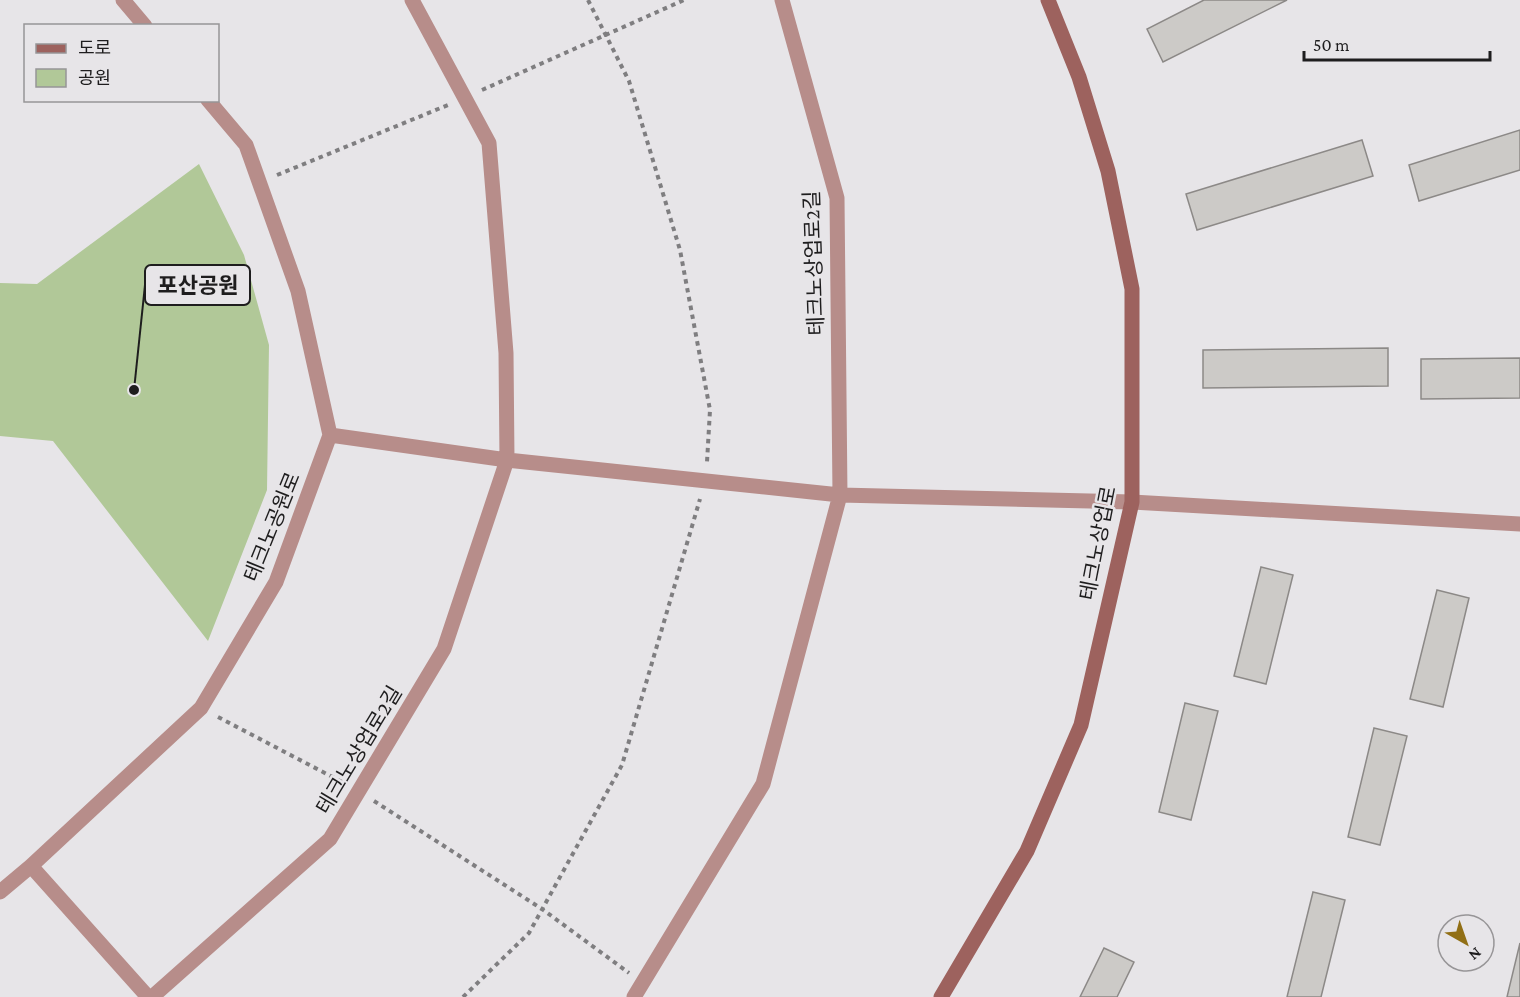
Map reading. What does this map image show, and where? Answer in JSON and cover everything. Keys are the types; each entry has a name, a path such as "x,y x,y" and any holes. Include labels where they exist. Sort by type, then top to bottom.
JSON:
{"street":[{"path":"123,0 142,24"},
{"name":"테크노상업로2길","path":"150,997 330,838 444,650 507,460 506,354 489,143 412,0"},
{"name":"테크노상업로2길","path":"634,997 764,784 840,495 837,198 782,0"},
{"name":"테크노상업로","path":"940,997 1028,851 1081,725 1132,502 1132,290 1108,171 1079,77 1048,0"},
{"path":"210,102 246,145 298,291 330,435 507,460 840,495 1132,502 1520,524"},
{"name":"테크노공원로","path":"0,892 201,708 276,582 330,435"},
{"path":"31,866 150,997"}],"path":[{"path":"463,997 530,933 622,765 706,481 710,410 680,250 629,81 588,0"},
{"path":"201,708 359,791 542,909 643,983"}],"green space":[{"path":"199,164 244,255 269,345 267,490 208,641 53,441 0,436 0,283 37,284"}],"building":[{"path":"1204,0 1287,0 1163,62 1147,29"},
{"path":"1520,130 1520,170 1419,201 1409,165"},
{"path":"1362,140 1373,176 1197,230 1186,194"},
{"path":"1388,348 1388,386 1203,388 1203,350"},
{"path":"1520,358 1520,398 1421,399 1421,359"},
{"path":"1261,567 1293,575 1266,684 1234,676"},
{"path":"1437,590 1469,598 1443,707 1410,699"},
{"path":"1185,703 1218,711 1191,820 1159,812"},
{"path":"1374,728 1407,736 1380,845 1348,837"},
{"path":"1313,892 1345,900 1321,997 1287,997"},
{"path":"1520,943 1520,997 1507,997"},
{"path":"1104,948 1134,962 1117,997 1080,997"}],"place":[{"name":"포산공원","path":"134,390"}]}
